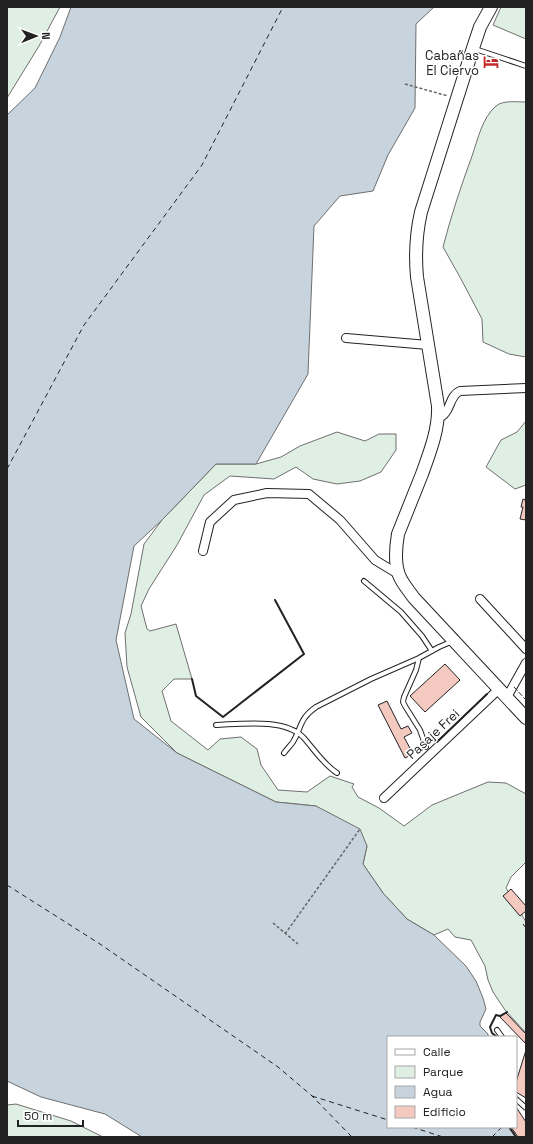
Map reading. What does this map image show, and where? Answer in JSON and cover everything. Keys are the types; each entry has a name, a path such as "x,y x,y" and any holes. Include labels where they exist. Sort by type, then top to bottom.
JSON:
{"main road":[{"path":"491,7 480,27 421,212 417,229 417,277 438,406 438,418 429,456 398,534 396,555 398,574 414,598 526,718"}],"street":[{"path":"346,338 428,346"},
{"path":"438,418 444,416 455,394 460,391 526,388"},
{"path":"203,551 210,522 234,500 266,493 309,494 340,520 376,560 398,574"},
{"path":"480,599 526,649"},
{"name":"Pasaje Frei","path":"384,798 503,693 526,663"}],"lane":[{"path":"473,48 526,66"},
{"path":"364,581 402,612 432,651"},
{"path":"284,753 292,743 303,719 316,707 371,679 419,658 444,644 454,641"},
{"path":"419,658 416,670 404,696 403,702 420,730 426,747"},
{"path":"216,725 271,724 290,729 302,737 328,766 338,773"},
{"path":"497,1030 501,1036"},
{"path":"517,1100 526,1108"}],"path":[{"path":"405,84 457,99"},
{"path":"286,934 360,830"},
{"path":"273,923 298,944"},
{"path":"511,1128 517,1137"}],"green space":[{"path":"7,7 60,7 39,46 7,98"},
{"path":"501,7 526,7 526,39 493,25"},
{"path":"526,102 526,357 509,354 483,342 482,319 443,247 460,190 487,116 499,104"},
{"path":"526,421 526,485 515,489 486,467 501,440 517,432"},
{"path":"337,432 365,441 379,434 396,434 396,450 381,472 360,481 337,484 313,479 296,467 274,479 230,476 204,495 177,545 149,589 141,606 147,629 150,631 176,624 192,679 174,679 162,691 171,721 208,750 220,739 241,737 257,749 261,765 278,790 307,792 330,776 354,784 352,787 358,797 379,808 404,826 432,805 488,782 506,783 526,794 526,862 511,877 506,888 526,922 526,1033 505,1010 493,992 488,980 485,966 471,940 455,937 448,929 434,935 407,919 383,893 363,864 367,846 316,806 276,802 177,753 141,717 127,667 125,633 131,614 144,544 162,520 216,464 256,464 281,457 300,446"},
{"path":"16,1104 71,1121 103,1137 7,1137 7,1105"}],"water":[{"path":"71,7 434,7 416,24 415,108 388,155 373,191 340,196 314,226 308,374 256,464 216,464 162,520 134,546 116,640 134,719 177,753 276,802 316,806 360,829 367,846 363,864 383,893 407,919 434,935 466,966 476,981 486,1009 480,1022 480,1026 488,1034 488,1036 387,1036 387,1128 510,1128 516,1137 142,1137 105,1114 41,1097 7,1081 7,115 35,88 60,37"}],"building":[{"path":"526,496 526,520 520,519 523,499 525,500"},
{"path":"445,664 460,680 425,712 410,696"},
{"path":"387,701 401,729 408,726 412,733 404,737 413,754 405,758 378,705"},
{"path":"511,889 526,906 526,911 520,916 503,896"},
{"path":"506,1013 526,1034 526,1044 500,1017"},
{"path":"526,1050 526,1098 517,1093 517,1079"},
{"path":"517,1108 526,1122 526,1137 518,1137 512,1128 517,1128"}],"ferry route":[{"path":"7,469 84,325 202,165 283,7"},
{"path":"7,885 100,944 278,1067 311,1095 352,1137"},
{"path":"312,1096 387,1120"},
{"path":"415,1128 443,1137"},
{"path":"492,1137 501,1128"}],"fence":[{"path":"514,687 526,700"},
{"path":"523,924 526,928"}],"wall":[{"path":"192,679 196,696 223,717 304,654 275,600"},
{"path":"437,742 487,694"},
{"path":"496,1036 492,1033 490,1027 496,1015 500,1016 507,1012"},
{"path":"510,1128 516,1137"}],"place":[{"name":"Cabañas El Ciervo","path":"491,62"}]}
